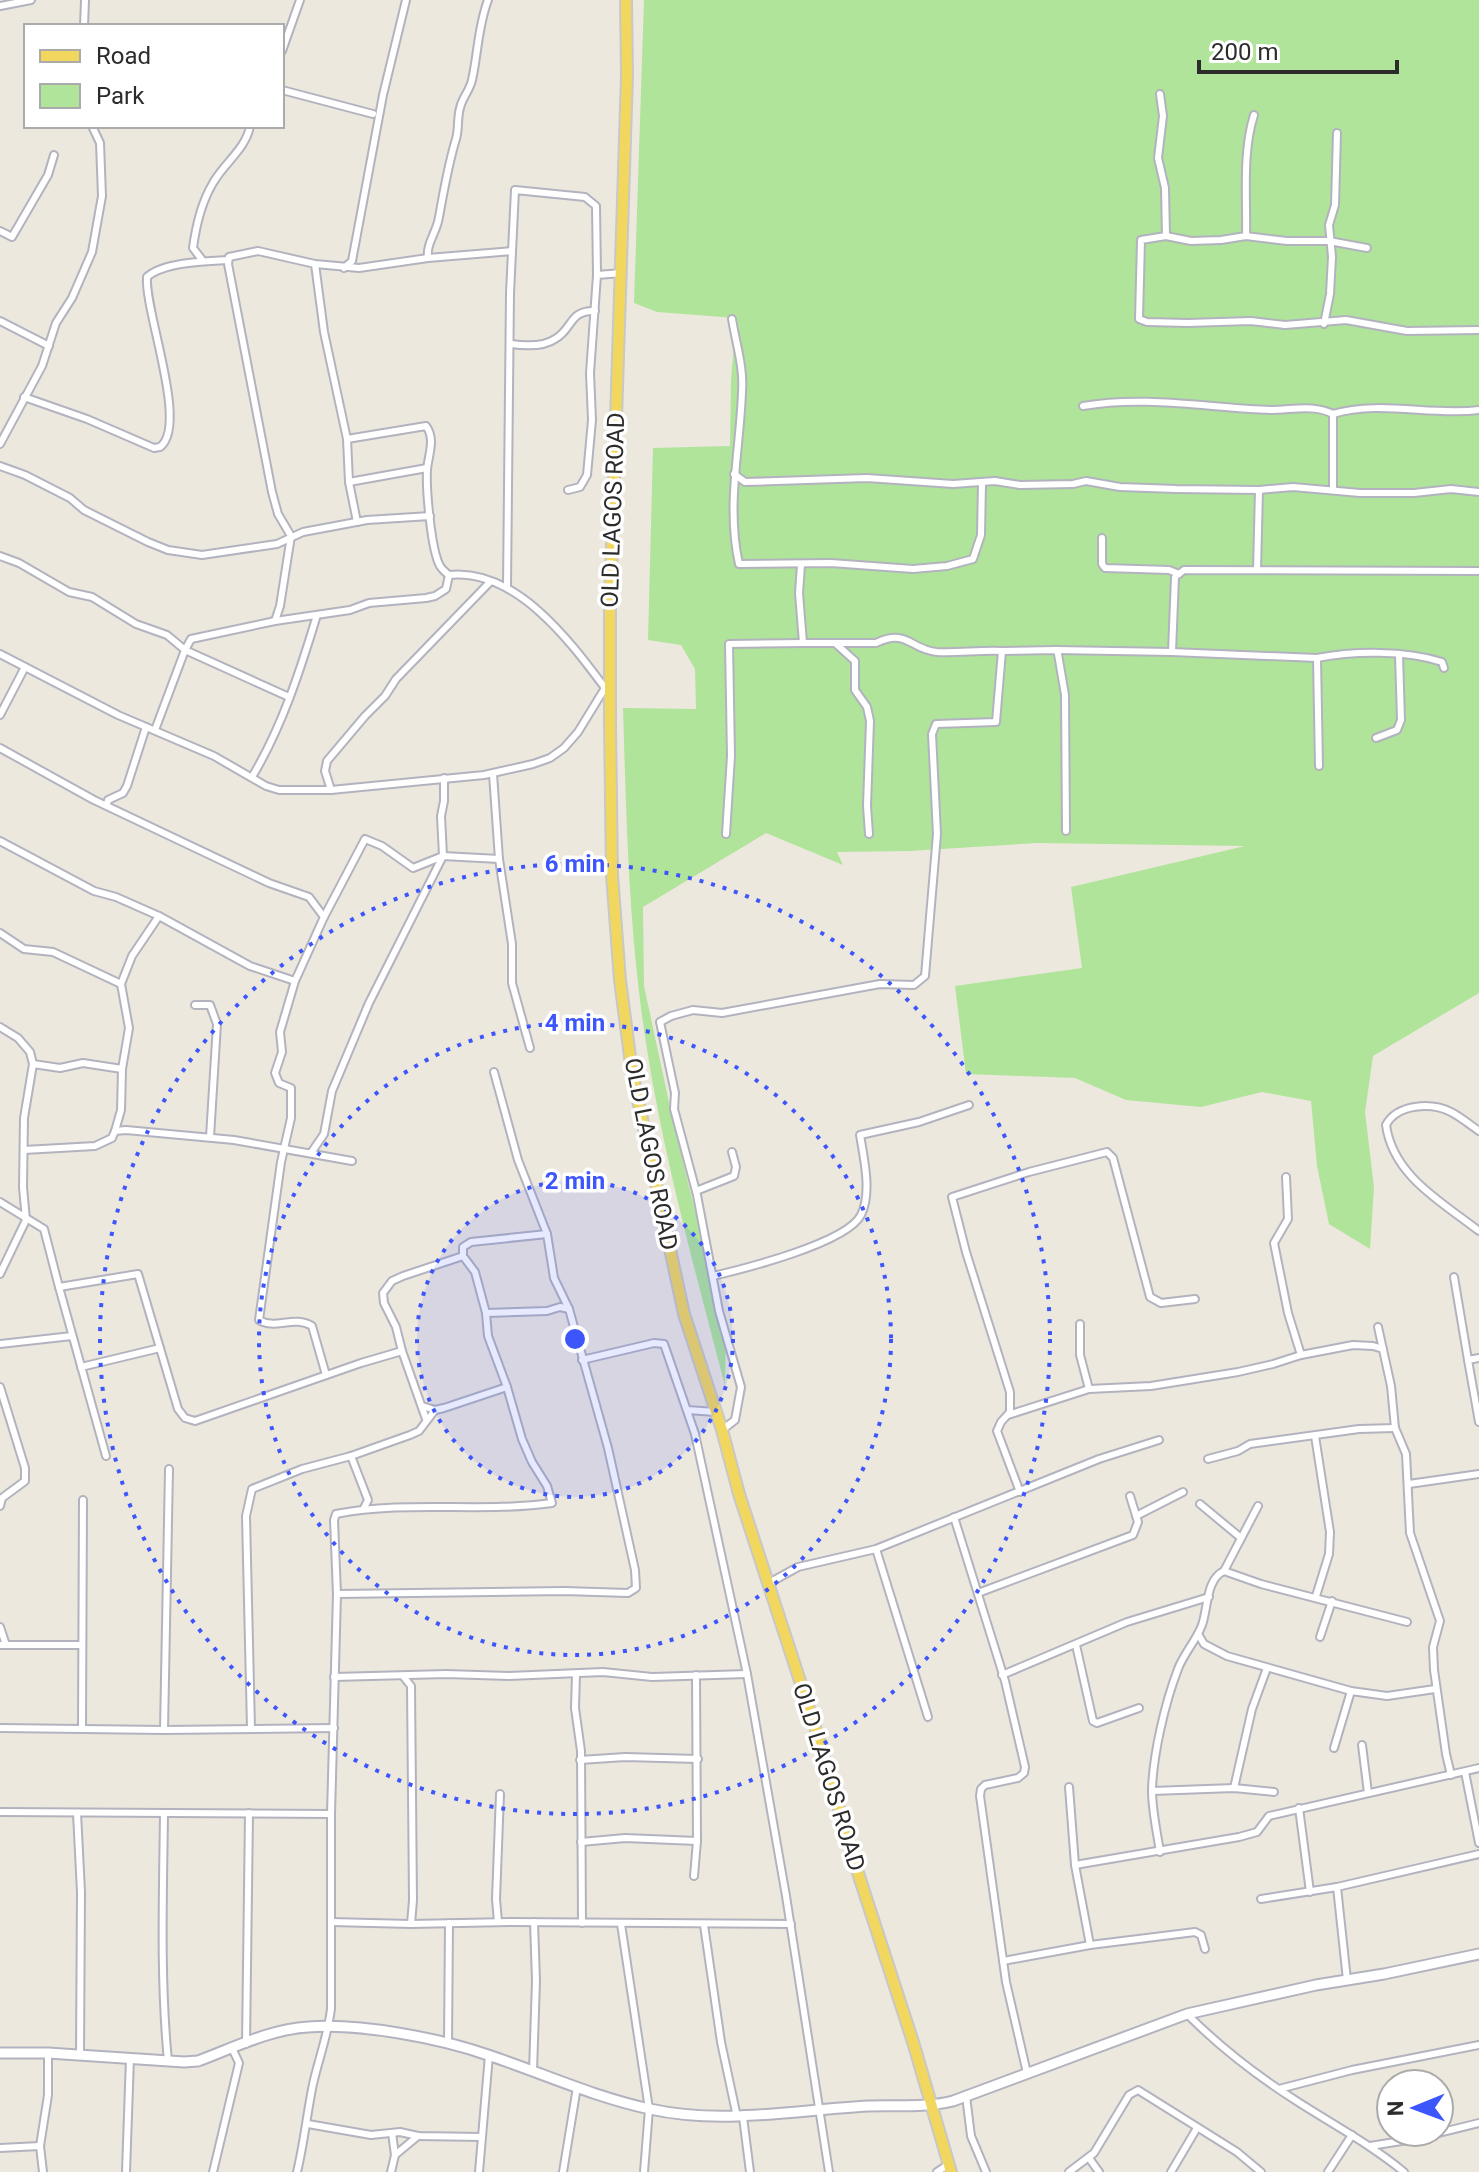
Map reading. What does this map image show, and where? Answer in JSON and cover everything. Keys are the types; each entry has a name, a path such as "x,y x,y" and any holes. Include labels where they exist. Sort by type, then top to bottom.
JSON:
{"main road":[{"name":"OLD LAGOS ROAD","path":"626,0 622,273 608,687 612,875 620,980 632,1072 684,1314 950,2168"}],"street":[{"path":"0,6 31,0"},
{"path":"84,24 85,0"},
{"path":"284,45 300,0"},
{"path":"344,268 352,261 383,95 406,0"},
{"path":"428,258 429,243 439,220 450,154 457,136 460,106 472,82 477,41 488,0"},
{"path":"284,91 373,114"},
{"path":"1160,94 1163,116 1158,158 1165,188 1166,236"},
{"path":"1246,236 1247,165 1254,115"},
{"path":"0,444 42,366 60,314 72,298 92,252 102,196 100,143 93,128"},
{"path":"203,261 193,248 201,208 213,182 246,142 250,128"},
{"path":"1324,324 1330,294 1332,257 1329,225 1336,192 1337,133"},
{"path":"0,231 12,237 48,175 54,155"},
{"path":"507,587 515,190 585,197 596,206 597,275 587,475 580,487 568,490"},
{"path":"1367,248 1329,241 1287,241 1246,236 1191,241 1166,236 1141,240 1139,319 1147,322 1251,321 1285,325 1346,320 1407,331 1479,330"},
{"path":"275,621 291,536 278,514 272,492 246,366 228,260 231,255 258,251 315,264 359,268 512,251"},
{"path":"24,397 87,419 154,448 165,444 168,437 167,387 147,277 167,268 228,260"},
{"path":"315,264 324,332 347,439 349,482 357,522"},
{"path":"597,275 622,273"},
{"path":"511,344 523,346 552,341 583,311 595,311"},
{"path":"732,319 743,392 734,474 734,537 739,564 831,563 913,569 947,566 973,559 981,535 982,483"},
{"path":"0,321 49,346"},
{"path":"1083,406 1141,402 1273,410 1307,408 1333,414 1394,408 1460,412 1479,410"},
{"path":"1333,414 1333,490"},
{"path":"347,439 422,425 430,431 431,451 427,468 430,516 437,557 440,566 449,575"},
{"path":"0,466 25,475 70,498 84,510 168,550 202,555 277,544 291,536 357,522 430,516"},
{"path":"349,482 427,468"},
{"path":"734,474 745,482 867,478 953,484 1053,485 1086,481 1120,487 1259,490 1293,487 1360,493 1451,489 1479,491"},
{"path":"1257,570 1259,490"},
{"path":"1102,538 1102,564 1105,568 1169,570 1179,574"},
{"path":"0,556 19,563 69,592 92,597 136,624 167,635 185,650 289,697"},
{"path":"801,565 799,593 803,643"},
{"path":"1172,652 1175,577 1184,570 1479,571"},
{"path":"0,654 279,790 331,790 493,774 550,758 578,732 608,687 554,625 507,587 457,574 449,575"},
{"path":"155,730 191,639 275,621 350,610 369,603 435,596 446,589 449,575"},
{"path":"331,790 325,771 327,761 337,747 385,696 396,679 490,582"},
{"path":"252,777 270,746 317,615"},
{"path":"726,834 731,756 729,644 876,643 906,638 921,649 937,652 1056,650 1317,658 1352,652 1432,658 1442,662 1444,668"},
{"path":"835,643 855,661 855,690 867,707 870,721 869,834"},
{"path":"1056,650 1063,671 1065,695 1066,831"},
{"path":"722,1430 735,1420 741,1387 719,1311 696,1191 674,1109 675,1093 660,1022 693,1010 722,1013 880,984 914,985 925,976 937,834 932,734 936,724 996,722 1002,651"},
{"path":"1376,738 1397,730 1401,720 1399,655"},
{"path":"1317,658 1319,766"},
{"path":"0,715 25,667"},
{"path":"107,804 108,800 123,793 127,786 146,727"},
{"path":"0,748 94,800 269,883 309,897 324,917"},
{"path":"493,774 499,859 512,944 512,983 530,1048"},
{"path":"311,1153 324,1134 332,1091 369,1003 443,856 441,816 444,778"},
{"path":"326,1375 312,1326 294,1320 270,1324 259,1320 291,1118 291,1088 279,1083 275,1073 282,1052 280,1032 295,981 365,839 382,846 413,868 443,856 499,859"},
{"path":"0,841 94,891 159,916 250,966 295,981"},
{"path":"24,1150 95,1146 112,1138 121,1110 122,1069 129,1028 121,984 132,956 159,916"},
{"path":"0,933 24,949 53,952 121,984"},
{"path":"195,1005 210,1005 217,1024 210,1137"},
{"path":"0,1027 18,1038 30,1052 33,1064 24,1118 26,1220 0,1274"},
{"path":"33,1064 60,1068 83,1063 122,1069"},
{"path":"337,1594 628,1593 636,1588 637,1580 608,1448 569,1309 554,1278 547,1234 518,1160 494,1072"},
{"path":"713,1276 752,1268 823,1241 857,1221 863,1210 865,1192 860,1135 919,1122 969,1105"},
{"path":"1479,1131 1452,1112 1416,1107 1403,1109 1390,1117 1386,1125 1393,1152 1406,1172 1479,1231"},
{"path":"115,1131 210,1137 352,1161"},
{"path":"696,1191 734,1176 736,1167 732,1152"},
{"path":"1020,1492 997,1431 1011,1406 1010,1392 966,1252 952,1202 954,1196 1107,1152 1113,1158 1150,1297 1161,1303 1195,1299"},
{"path":"1286,1177 1288,1219 1274,1243 1288,1313 1301,1355"},
{"path":"0,1202 44,1229 106,1456"},
{"path":"297,2172 317,2066 329,2026 336,1514 364,1508 407,1505 515,1509 552,1503 547,1486 522,1439 488,1336 486,1313 475,1272 463,1256 463,1247 471,1242 547,1234"},
{"path":"426,1419 383,1293 386,1287 403,1276 463,1256"},
{"path":"59,1287 138,1274 178,1409 185,1418 195,1421 402,1351"},
{"path":"1454,1277 1479,1422"},
{"path":"486,1313 547,1311 560,1307 569,1309"},
{"path":"1080,1324 1080,1355 1089,1389"},
{"path":"1378,1327 1391,1386 1395,1428 1406,1454 1410,1533 1440,1621 1433,1647 1435,1689 1451,1775"},
{"path":"0,1344 72,1336"},
{"path":"582,1360 654,1343 664,1344 695,1434 747,1674 791,1924 829,2172"},
{"path":"1008,1415 1089,1389 1151,1386 1273,1364 1353,1345 1383,1349"},
{"path":"81,1367 160,1348"},
{"path":"1468,1360 1479,1358"},
{"path":"0,1387 25,1468 25,1481 2,1498 0,1506"},
{"path":"251,1728 246,1516 252,1489 302,1469 351,1456 419,1431 435,1410 507,1387"},
{"path":"422,1406 435,1410"},
{"path":"687,1410 716,1412"},
{"path":"1208,1459 1238,1451 1250,1444 1359,1429 1395,1428"},
{"path":"1315,1436 1330,1532 1329,1554 1316,1596"},
{"path":"769,1583 798,1567 876,1549 1099,1459 1159,1440"},
{"path":"351,1456 368,1500 364,1508"},
{"path":"164,1730 169,1469"},
{"path":"1409,1484 1479,1474"},
{"path":"0,1491 9,1492"},
{"path":"1136,1516 1183,1492"},
{"path":"978,1593 1133,1535 1137,1529 1136,1516 1130,1496"},
{"path":"82,1728 83,1500"},
{"path":"1200,1504 1241,1538"},
{"path":"1160,1852 1152,1791 1156,1755 1177,1672 1198,1634 1213,1581 1224,1571 1258,1506"},
{"path":"954,1517 1019,1735 1024,1773 1018,1778 985,1785 981,1789 1003,1961 1018,2043 1027,2073"},
{"path":"876,1549 928,1717"},
{"path":"1224,1571 1261,1584 1407,1622"},
{"path":"1002,1675 1127,1622 1209,1597"},
{"path":"1320,1637 1332,1601"},
{"path":"0,1627 3,1645 82,1645"},
{"path":"1198,1634 1204,1644 1214,1650 1351,1691 1379,1696 1435,1689"},
{"path":"1076,1645 1093,1721 1097,1723 1139,1708"},
{"path":"1234,1788 1252,1709 1267,1668"},
{"path":"334,1677 603,1672 661,1678 747,1674"},
{"path":"576,1674 582,1923"},
{"path":"694,1876 698,1759 696,1675"},
{"path":"403,1676 411,1686 411,1924"},
{"path":"411,1686 420,1676"},
{"path":"1334,1748 1351,1691"},
{"path":"0,1728 334,1728"},
{"path":"1362,1745 1368,1793"},
{"path":"580,1760 625,1757 698,1759"},
{"path":"1075,1865 1257,1832 1269,1816 1479,1768"},
{"path":"1465,1772 1479,1843"},
{"path":"1069,1787 1075,1865 1090,1945"},
{"path":"1152,1791 1234,1788 1274,1792"},
{"path":"498,1922 500,1794"},
{"path":"1299,1808 1310,1892"},
{"path":"0,1812 331,1814"},
{"path":"77,1813 81,1892 80,2055"},
{"path":"164,1813 161,1947 162,2008 168,2061"},
{"path":"246,2044 249,1813"},
{"path":"581,1842 625,1838 697,1841"},
{"path":"1261,1899 1337,1887 1479,1854"},
{"path":"1337,1887 1347,1980"},
{"path":"331,1922 791,1924"},
{"path":"533,2071 534,1922"},
{"path":"448,2044 449,1923"},
{"path":"621,1924 649,2109 644,2172"},
{"path":"704,1925 721,2042 750,2172"},
{"path":"1003,1961 1090,1945 1199,1932 1205,1949"},
{"path":"0,2053 198,2061 283,2031 329,2026 448,2044 649,2109 693,2116 740,2117 946,2103 1187,2014 1251,1998 1479,1954"},
{"path":"1187,2014 1221,2047 1279,2089 1382,2154 1404,2172"},
{"path":"1279,2089 1352,2070 1479,2045"},
{"path":"213,2172 239,2063 232,2048"},
{"path":"43,2172 40,2146 48,2095 48,2053"},
{"path":"479,2172 489,2055"},
{"path":"126,2172 130,2058"},
{"path":"563,2172 577,2087"},
{"path":"1069,2172 1089,2158 1133,2091 1146,2093 1237,2152 1261,2172"},
{"path":"966,2096 971,2136 986,2172"},
{"path":"1455,2128 1479,2123"},
{"path":"308,2124 371,2135 482,2137"},
{"path":"1171,2172 1197,2128"},
{"path":"391,2172 395,2155 392,2133"},
{"path":"1328,2172 1352,2135"},
{"path":"395,2155 418,2136"},
{"path":"1370,2146 1375,2145"},
{"path":"0,2148 40,2146"},
{"path":"1382,2154 1386,2148"},
{"path":"1089,2158 1099,2172"},
{"path":"937,2172 950,2168"}],"green space":[{"path":"644,0 1479,0 1479,993 1373,1056 1365,1112 1374,1187 1370,1249 1329,1224 1317,1166 1311,1101 1262,1092 1201,1107 1126,1100 1075,1078 966,1074 955,986 1082,968 1071,887 1245,846 1037,843 837,852 843,865 766,833 643,907 644,986 675,1130 726,1327 725,1386 676,1194 647,1049 630,891 623,708 696,709 695,669 681,645 648,640 653,448 730,446 736,318 657,312 634,303"}]}
